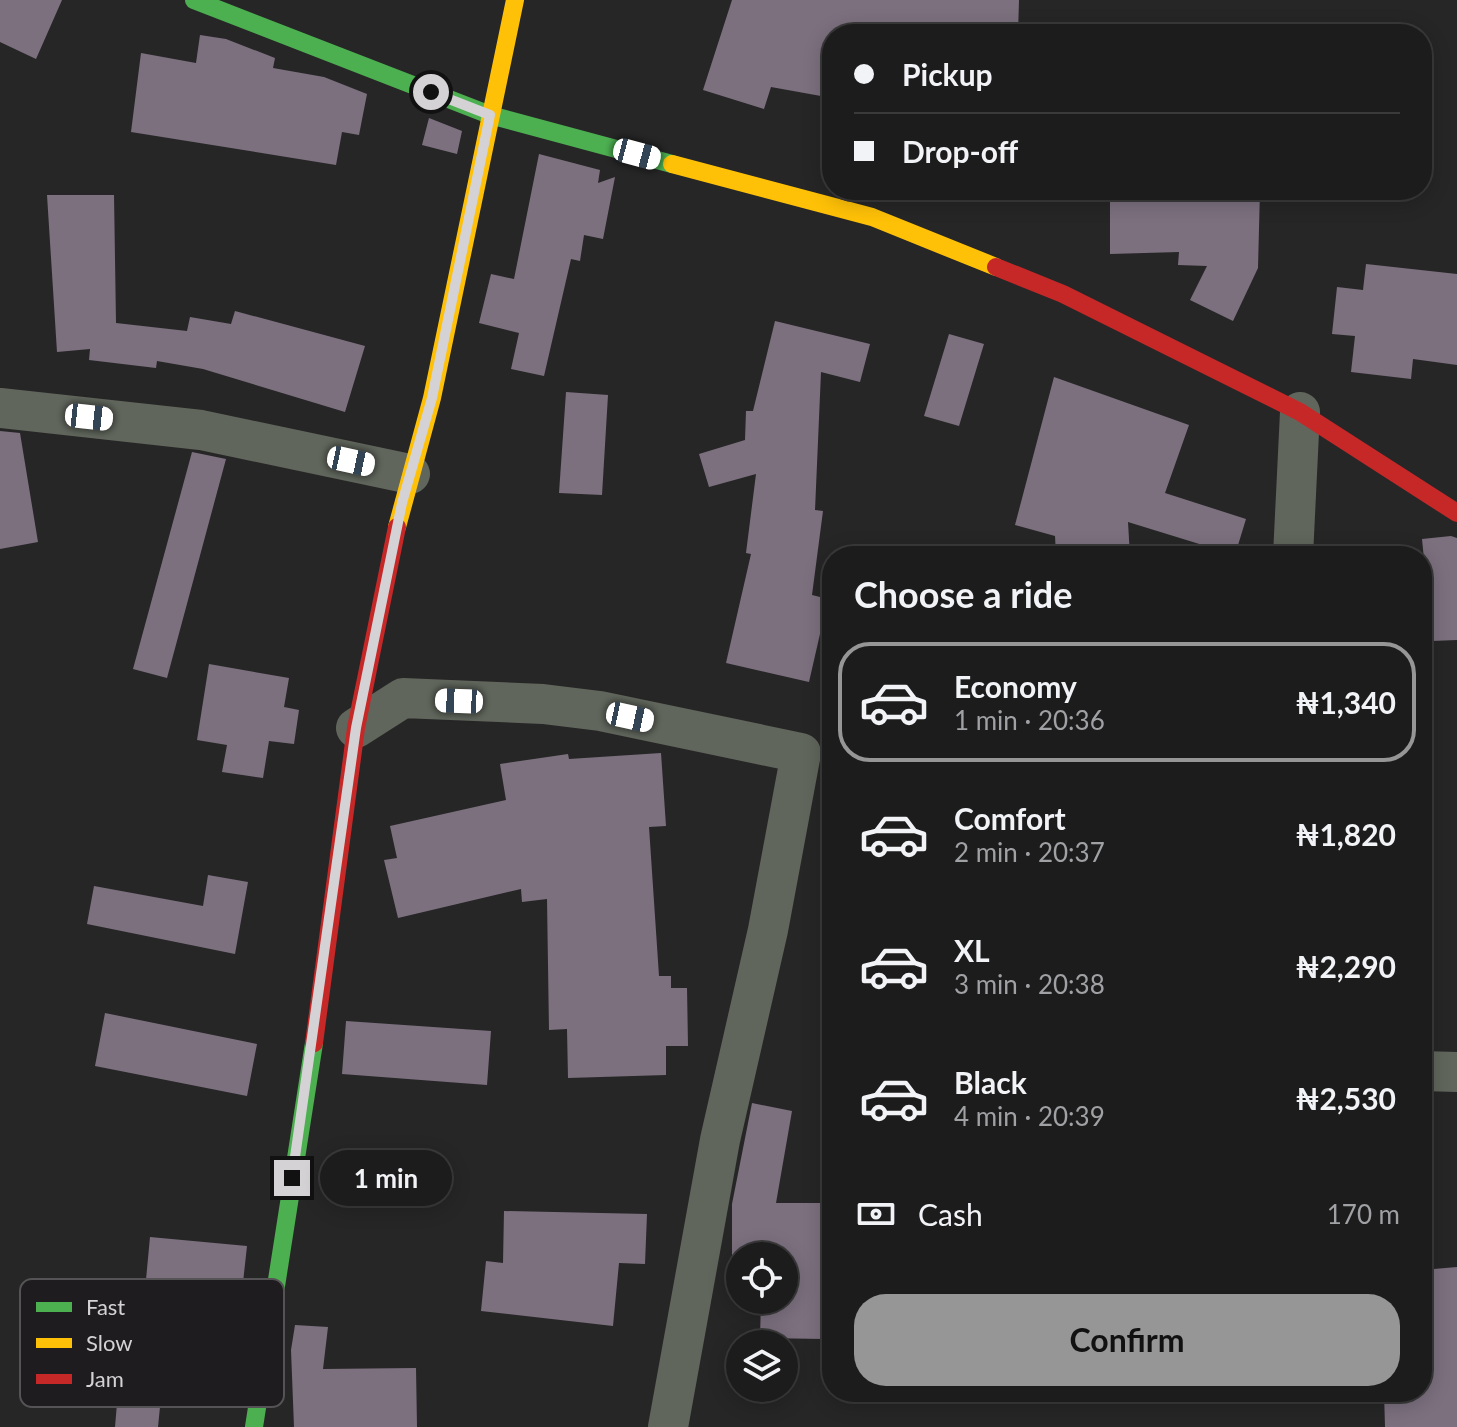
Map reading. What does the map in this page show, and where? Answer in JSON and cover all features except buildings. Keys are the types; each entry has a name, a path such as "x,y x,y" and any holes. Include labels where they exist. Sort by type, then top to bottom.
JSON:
{"street":[{"path":"194,0 490,115 872,217 1063,294 1300,412 1457,513"},
{"path":"277,1279 311,1064 356,728 410,474 432,398 515,0"},
{"path":"0,408 201,430 410,474"},
{"path":"1293,546 1300,412"},
{"path":"368,668 403,698"},
{"path":"356,728 403,698 543,704 600,711 816,753 768,930 720,1140 668,1427"},
{"path":"1432,1071 1457,1072"},
{"path":"254,1427 257,1407"}],"traffic: fast":[{"path":"194,0 490,115 672,164"},
{"path":"277,1279 314,1043"},
{"path":"254,1427 257,1407"}],"traffic: slow":[{"path":"397,527 432,398 515,0"},
{"path":"672,164 872,217 996,267"}],"traffic: jam":[{"path":"996,267 1063,294 1300,412 1457,513"},
{"path":"314,1043 356,728 397,527"}],"route":[{"path":"292,1178 311,1064 356,728 402,503 432,398 490,115 431,92"}]}
